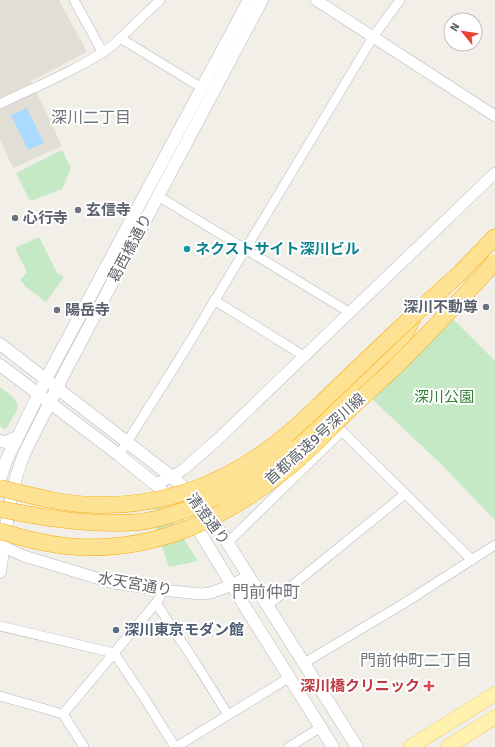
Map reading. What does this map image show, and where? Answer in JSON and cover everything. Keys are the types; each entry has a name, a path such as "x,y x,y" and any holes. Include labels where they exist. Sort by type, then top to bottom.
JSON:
{"highway":[{"name":"首都高速9号深川線","path":"0,488 60,502 109,505 134,504 167,498 214,482 249,463 285,437 460,273 495,238"},
{"name":"首都高速9号深川線","path":"0,531 49,544 102,547 135,543 173,535 217,516 254,493 296,461 394,368 495,262"},
{"path":"0,509 75,522 139,522 170,515 218,497 246,482 273,463 340,402 394,349 404,336 414,315"},
{"path":"0,521 83,547"}],"main road":[{"name":"葛西橋通り","path":"0,480 6,460 46,379 249,0"},
{"name":"葛西橋通り","path":"0,572 1,545 19,466 57,387 262,0"},
{"name":"清澄通り","path":"0,344 128,442 189,492 203,508 227,543 357,747"},
{"name":"清澄通り","path":"0,365 120,455 156,484 175,502 196,526 333,747"},
{"path":"0,441 6,442 17,437"},
{"path":"410,747 495,694"},
{"path":"448,747 495,717"}],"street":[{"path":"74,0 103,52"},
{"path":"0,104 76,68 103,52 160,0"},
{"path":"316,0 495,116"},
{"path":"120,455 185,350 373,37 400,0"},
{"path":"120,38 202,88"},
{"path":"156,484 172,477 184,469 217,440 495,173"},
{"path":"158,196 349,312"},
{"path":"214,300 304,356"},
{"path":"227,543 342,431 472,560"},
{"path":"266,606 405,494"},
{"name":"水天宮通り","path":"1,545 24,556 112,583 162,590 201,594 214,592 232,585 248,576"},
{"path":"304,663 403,604 494,547"},
{"path":"63,714 156,603 162,590"},
{"path":"156,603 228,715"},
{"path":"0,626 114,653 175,747 290,677"},
{"path":"0,696 63,714 84,747"},
{"path":"289,747 320,727"}],"shaded area":[{"path":"0,0 59,0 87,52 31,81 62,146 13,168 0,140"}],"green space":[{"path":"62,150 71,168 62,189 30,201 16,173"},
{"path":"39,237 57,273 64,277 46,302 23,285 24,284 20,280 27,272 15,248"},
{"name":"深川公園","path":"452,318 495,361 495,520 441,464 371,398"},
{"path":"0,387 13,397 18,405 16,412 6,429 2,428 0,425"},
{"path":"159,507 171,519 198,561 169,567 151,513"}],"water":[{"path":"27,108 44,143 28,150 11,115"}],"place":[{"name":"玄信寺","path":"78,210"},
{"name":"心行寺","path":"15,218"},
{"name":"ネクストサイト深川ビル","path":"187,249"},
{"name":"深川不動尊","path":"486,307"},
{"name":"陽岳寺","path":"57,310"},
{"name":"深川東京モダン館","path":"116,630"},
{"name":"深川橋クリニック","path":"429,686"}],"district":[{"name":"深川二丁目","path":"91,117"},
{"name":"門前仲町","path":"266,592"},
{"name":"門前仲町二丁目","path":"416,660"}]}
